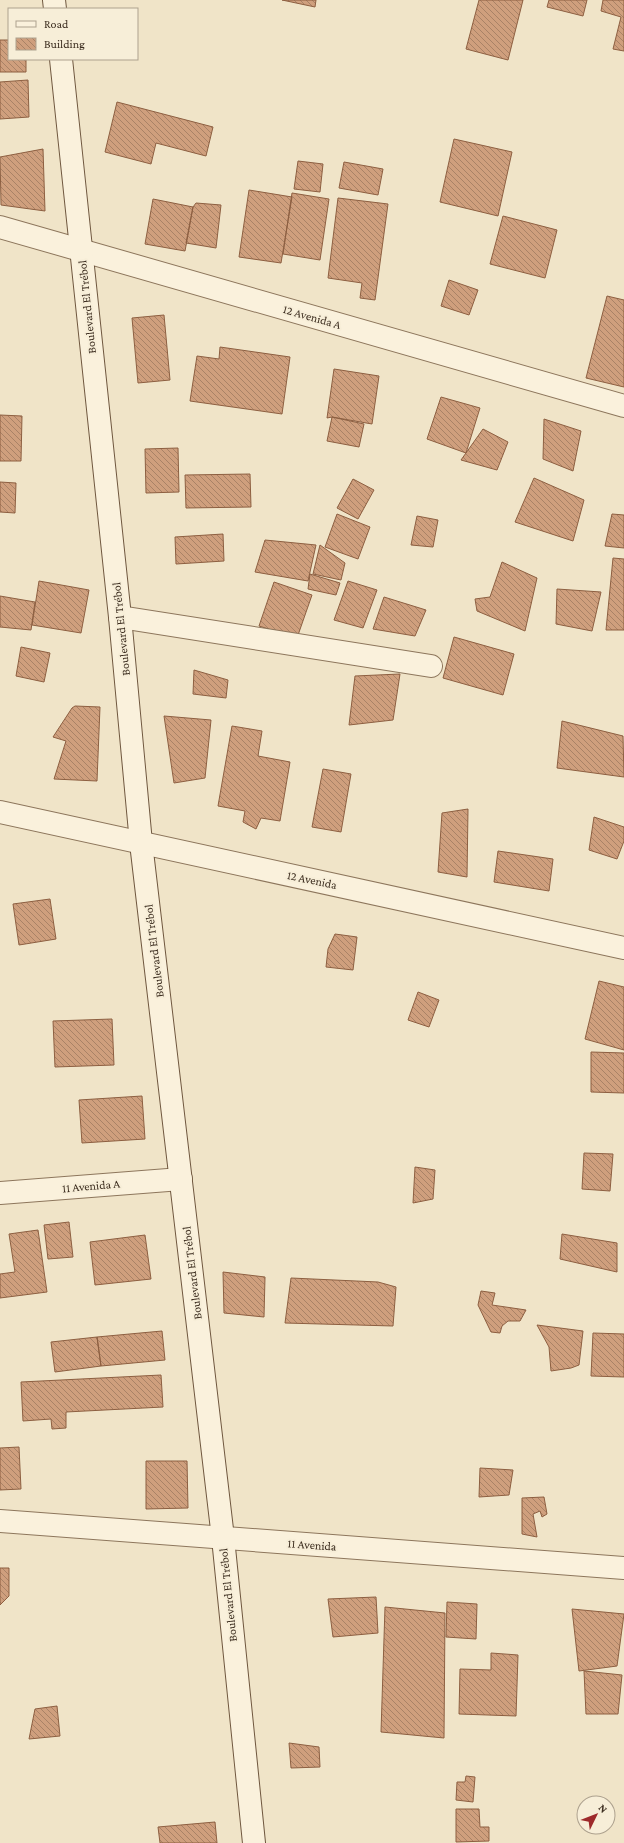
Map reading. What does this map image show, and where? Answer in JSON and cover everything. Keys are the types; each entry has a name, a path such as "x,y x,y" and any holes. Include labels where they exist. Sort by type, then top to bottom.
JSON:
{"street":[{"name":"Boulevard El Trébol","path":"61,60 120,617 142,843 223,1538 254,1843"},
{"name":"12 Avenida A","path":"0,227 624,406"},
{"path":"120,617 431,666"},
{"name":"12 Avenida","path":"0,812 624,948"},
{"name":"11 Avenida A","path":"0,1193 181,1179"},
{"name":"11 Avenida","path":"0,1521 624,1568"}],"building":[{"path":"282,0 316,0 315,7"},
{"path":"479,0 523,0 508,60 466,49"},
{"path":"549,0 587,0 583,16 547,7"},
{"path":"603,0 624,0 624,51 613,49 621,17 601,11"},
{"path":"0,40 8,40 8,60 26,60 26,72 0,72"},
{"path":"28,80 29,117 0,119 0,82"},
{"path":"117,102 213,127 206,156 156,143 151,164 105,152"},
{"path":"454,139 512,152 498,216 440,202"},
{"path":"43,149 45,211 1,205 0,157"},
{"path":"298,161 323,164 320,192 294,189"},
{"path":"344,162 383,169 378,195 339,188"},
{"path":"249,190 292,197 281,263 239,257"},
{"path":"292,193 329,199 320,260 283,254"},
{"path":"338,198 388,204 375,300 360,298 362,283 328,278"},
{"path":"153,199 193,207 185,251 145,244"},
{"path":"196,203 221,205 216,248 186,243 193,207"},
{"path":"503,216 557,230 545,278 490,264"},
{"path":"449,280 478,290 469,315 441,306"},
{"path":"607,296 624,300 624,387 586,378"},
{"path":"164,315 170,380 138,383 132,318"},
{"path":"220,347 290,357 282,414 190,401 197,356 219,359"},
{"path":"334,369 379,376 372,424 332,417 327,418"},
{"path":"441,397 480,408 466,453 427,439"},
{"path":"0,415 22,416 21,461 0,461"},
{"path":"332,417 364,424 359,447 327,441"},
{"path":"544,419 581,431 573,471 543,459"},
{"path":"483,429 508,442 497,470 461,460"},
{"path":"178,448 179,492 146,493 145,449"},
{"path":"250,474 251,507 186,508 185,475"},
{"path":"534,478 584,500 573,541 515,522"},
{"path":"353,479 374,490 358,519 337,508"},
{"path":"0,482 16,483 15,513 0,512"},
{"path":"337,514 370,527 358,559 325,547"},
{"path":"612,514 624,515 624,548 605,546"},
{"path":"417,516 438,520 433,547 411,545"},
{"path":"223,534 224,561 176,564 175,537"},
{"path":"265,540 316,545 308,581 255,572"},
{"path":"320,545 345,563 341,580 313,574"},
{"path":"613,558 624,559 624,630 606,630"},
{"path":"502,562 537,578 525,631 477,611 475,599 490,597"},
{"path":"310,574 340,583 336,595 308,589"},
{"path":"39,581 89,590 81,633 32,625"},
{"path":"348,581 377,590 363,628 334,620"},
{"path":"274,582 312,595 297,638 259,626"},
{"path":"557,589 601,592 592,631 556,624"},
{"path":"0,596 35,602 31,630 0,627"},
{"path":"384,597 426,610 415,636 373,629"},
{"path":"454,637 514,654 503,695 443,678"},
{"path":"21,647 50,653 44,682 16,676"},
{"path":"194,670 228,680 226,698 193,694"},
{"path":"400,674 393,720 349,725 355,676"},
{"path":"75,706 100,707 97,781 54,779 66,741 53,737 72,708"},
{"path":"164,716 211,720 205,778 174,783"},
{"path":"562,721 623,736 624,777 557,768"},
{"path":"232,726 262,731 258,756 290,762 280,821 261,818 256,829 243,822 245,811 218,806"},
{"path":"323,769 351,774 341,832 312,827"},
{"path":"468,809 467,877 438,872 442,813"},
{"path":"594,817 624,827 624,841 617,859 589,850"},
{"path":"498,851 553,859 549,891 494,882"},
{"path":"50,899 56,939 19,945 13,904"},
{"path":"335,934 357,937 353,970 326,967 328,949"},
{"path":"599,981 624,987 624,1050 585,1039"},
{"path":"418,992 439,1000 429,1027 408,1020"},
{"path":"112,1019 114,1065 55,1067 53,1021"},
{"path":"591,1052 624,1053 624,1093 591,1092"},
{"path":"142,1096 145,1139 82,1143 79,1100"},
{"path":"584,1153 613,1154 610,1191 582,1189"},
{"path":"415,1167 435,1170 433,1199 413,1203"},
{"path":"69,1222 73,1257 48,1259 44,1225"},
{"path":"38,1230 47,1292 0,1298 0,1274 15,1272 9,1234"},
{"path":"562,1234 617,1243 617,1272 560,1259"},
{"path":"145,1235 151,1279 95,1285 90,1242"},
{"path":"223,1272 265,1277 264,1317 224,1313"},
{"path":"291,1278 378,1282 396,1287 393,1326 285,1323"},
{"path":"481,1291 495,1293 492,1305 526,1310 520,1321 508,1321 502,1326 500,1333 491,1332 478,1305"},
{"path":"537,1325 583,1331 579,1365 571,1368 551,1371 549,1347"},
{"path":"162,1331 165,1360 101,1366 97,1337"},
{"path":"593,1333 624,1334 624,1377 591,1376"},
{"path":"97,1337 101,1366 55,1372 51,1342"},
{"path":"161,1375 163,1407 66,1412 66,1428 52,1429 51,1419 23,1421 21,1382"},
{"path":"19,1447 21,1489 0,1490 0,1448"},
{"path":"146,1461 187,1461 188,1508 146,1509"},
{"path":"480,1468 513,1470 509,1495 479,1497"},
{"path":"544,1497 547,1514 542,1517 540,1511 533,1514 537,1537 522,1534 522,1498"},
{"path":"0,1568 9,1568 9,1596 0,1605"},
{"path":"376,1597 378,1633 333,1637 328,1599"},
{"path":"447,1602 477,1604 476,1639 446,1637"},
{"path":"385,1607 445,1613 444,1738 381,1732"},
{"path":"572,1609 624,1614 617,1666 579,1671"},
{"path":"491,1653 518,1655 516,1716 459,1714 460,1669 491,1670"},
{"path":"584,1671 622,1675 618,1714 586,1714"},
{"path":"57,1706 60,1736 29,1739 35,1709"},
{"path":"289,1743 319,1747 320,1767 291,1768"},
{"path":"466,1776 475,1777 473,1802 456,1800 457,1782 465,1782"},
{"path":"456,1809 479,1809 480,1827 489,1827 489,1841 456,1842"},
{"path":"215,1822 217,1843 160,1843 158,1827"}]}
